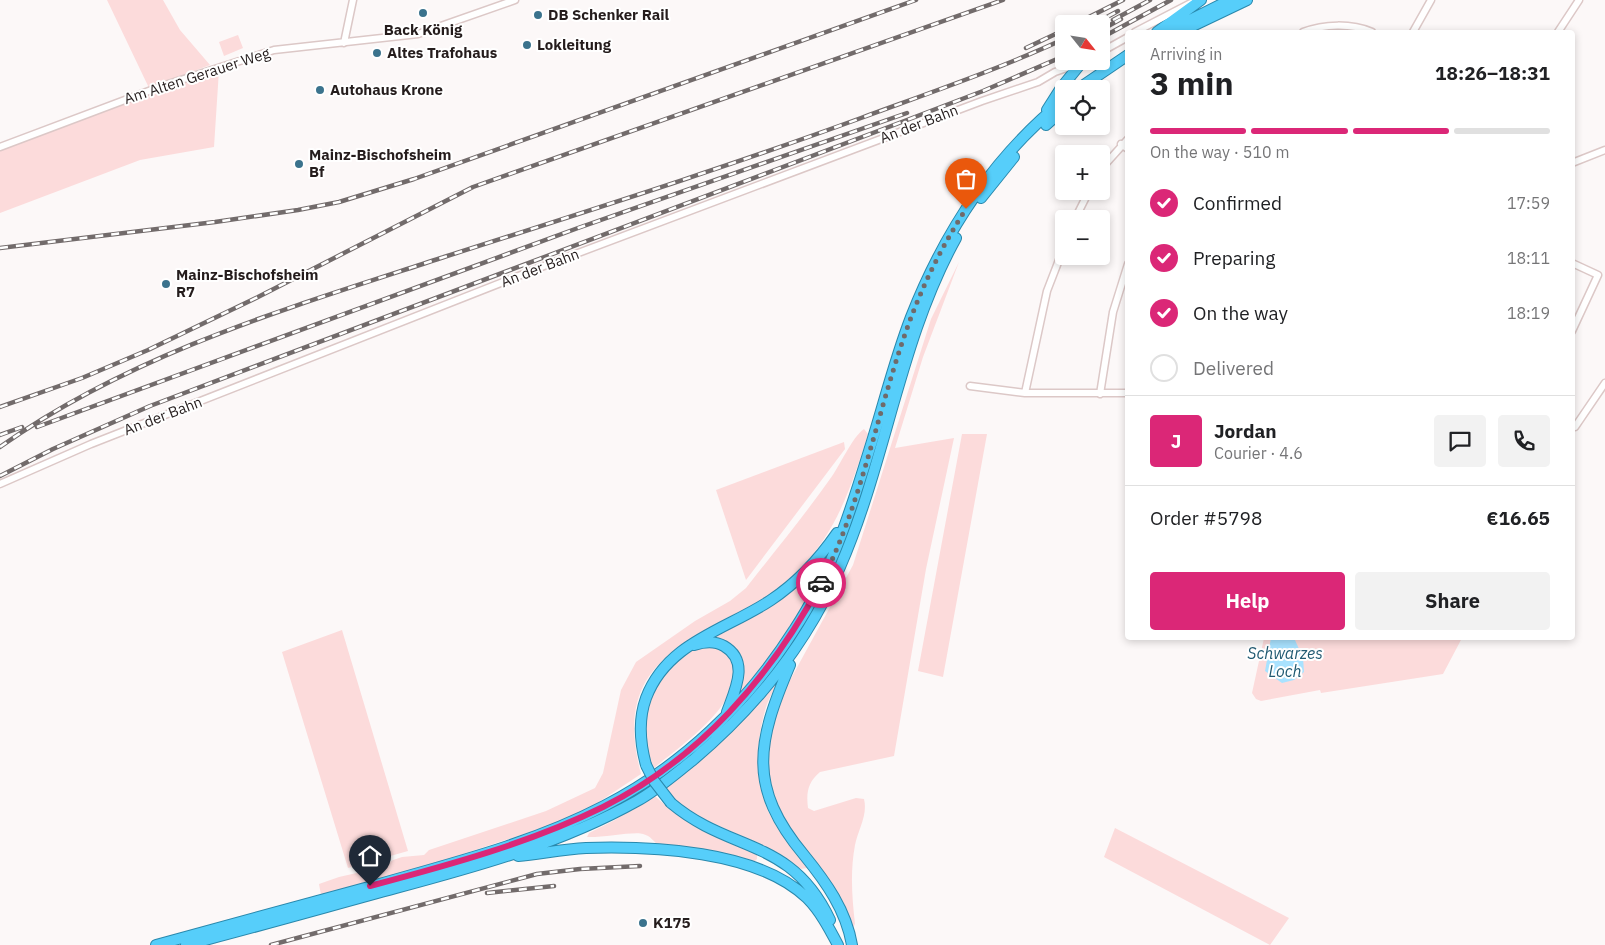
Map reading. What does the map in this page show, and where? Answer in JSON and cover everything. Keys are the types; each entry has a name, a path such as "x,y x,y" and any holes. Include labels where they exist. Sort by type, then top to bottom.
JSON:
{"highway":[{"path":"1160,30 1201,0"},
{"path":"1170,30 1230,0"},
{"path":"1184,30 1247,0"},
{"path":"1091,80 1125,57"},
{"path":"1102,80 1125,64"},
{"path":"1042,120 1060,88 1076,70"},
{"path":"156,945 471,858 574,820 604,806 656,774 690,749 725,718 764,672 796,628 822,580 848,518 901,346 938,256 985,180 1055,108"},
{"path":"186,945 504,858 582,828 639,800 720,737 747,710 777,675 799,644 828,593 852,537 908,348 946,257 971,214 1000,174 1033,137 1055,117"},
{"path":"838,945 831,922 819,899 793,870 770,854 697,822 671,803 654,781 646,765 640,733 645,700 660,672 683,649 771,600 786,588 815,562 848,518"},
{"path":"683,649 701,642 713,642 725,647 737,659 738,681 725,718"},
{"path":"799,644 772,710 764,736 763,760 765,782 771,803 784,830 818,871 840,907 852,945"},
{"path":"504,858 584,848 646,849 694,853 733,861 770,875 799,891 821,915 838,945"}],"street":[{"path":"344,43 353,0"},
{"name":"Am Alten Gerauer Weg","path":"0,147 162,86 274,50 418,34 515,0"},
{"path":"1140,30 1196,0"},
{"path":"1414,30 1431,0"},
{"path":"1559,30 1579,0"},
{"path":"1311,30 1336,26 1360,30"},
{"path":"1110,47 1125,39"},
{"name":"An der Bahn","path":"0,484 91,444 549,264 973,104 1038,82 1061,70"},
{"path":"1110,158 1125,141"},
{"path":"1121,144 1125,147"},
{"path":"1575,162 1605,150"},
{"path":"1575,264 1598,275 1575,325"},
{"path":"1025,393 1047,291 1057,265"},
{"path":"1100,394 1113,312 1125,274"},
{"path":"1575,425 1605,384"},
{"path":"970,386 1025,393 1125,394"}],"shaded area":[{"path":"107,0 163,0 180,30 210,65 149,88"},
{"path":"238,35 243,48 224,56 219,42"},
{"path":"219,70 214,147 140,160 0,213 0,150"},
{"path":"959,262 923,357 895,448 954,438 926,569 894,756 820,772 810,784 807,797 808,808 814,811 856,798 864,799 864,817 855,845 852,865 855,924 853,928 844,904 780,815 767,778 771,715 853,565 931,319"},
{"path":"864,429 868,434 842,507 812,556 798,571 770,594 679,647 656,667 640,694 634,728 641,774 590,808 551,825 448,859 321,895 319,884 339,877 383,867 393,860 402,857 424,855 429,850 546,811 595,788 603,773 621,690 636,662 695,621 730,601 746,588 820,493 855,438"},
{"path":"962,434 987,434 943,677 918,671"},
{"path":"878,439 850,533 808,623 754,698 691,757 642,793 584,824 527,843 688,754 805,621"},
{"path":"844,442 845,449 746,580 716,490"},
{"path":"828,554 810,593 788,630 763,666 736,699 739,658 706,640 743,620"},
{"path":"342,630 408,851 348,868 282,652"},
{"path":"1264,640 1461,640 1443,674 1321,693 1320,690 1261,701 1256,699 1252,693"},
{"path":"706,646 726,653 733,664 734,679 729,694 720,709 707,723 654,768 650,764 643,731 649,700 662,675 671,665 693,650"},
{"path":"783,673 768,703 763,720 758,760 759,774 764,801 769,813 786,840 807,865 807,868 801,869 778,853 687,811 676,801 666,787 729,734 757,705"},
{"path":"653,794 689,821 757,854 757,859 753,863 707,852 659,846 648,836 639,833 587,837 589,833 615,820"},
{"path":"1115,828 1289,918 1270,945 1104,857"}],"water":[{"name":"Schwarzes Loch","path":"1271,640 1295,640 1303,658 1304,672 1294,680 1282,683 1265,671"}],"railway":[{"path":"0,248 215,222 339,202 414,179 916,0"},
{"path":"0,407 82,378 148,350 258,297 473,187 1003,0"},
{"path":"1093,15 1123,0"},
{"path":"1113,20 1150,0"},
{"path":"1110,33 1171,0"},
{"path":"1110,15 1118,11"},
{"path":"1110,25 1121,19"},
{"path":"1026,48 1055,34"},
{"path":"0,447 51,414 104,385 158,359 213,336 326,295 809,137 988,71 1055,43"},
{"path":"0,476 53,449 150,406 983,91 1055,60"},
{"path":"37,427 578,228 907,113"},
{"path":"0,435 22,427"},
{"path":"271,945 537,874 580,869 640,866"},
{"path":"487,893 554,886"}],"way so far":[{"path":"821,583 855,498 911,317 938,256 966,209"}],"place":[{"name":"Back König","path":"423,13"},
{"name":"DB Schenker Rail","path":"538,15"},
{"name":"Lokleitung","path":"527,45"},
{"name":"Altes Trafohaus","path":"377,53"},
{"name":"Autohaus Krone","path":"320,90"},
{"name":"Mainz-Bischofsheim Bf","path":"299,164"},
{"name":"Mainz-Bischofsheim R7","path":"166,284"},
{"name":"K175","path":"643,923"}],"route":[{"path":"370,886 471,858 540,834 604,806 656,774 711,731 744,697 779,654 821,583"}]}
